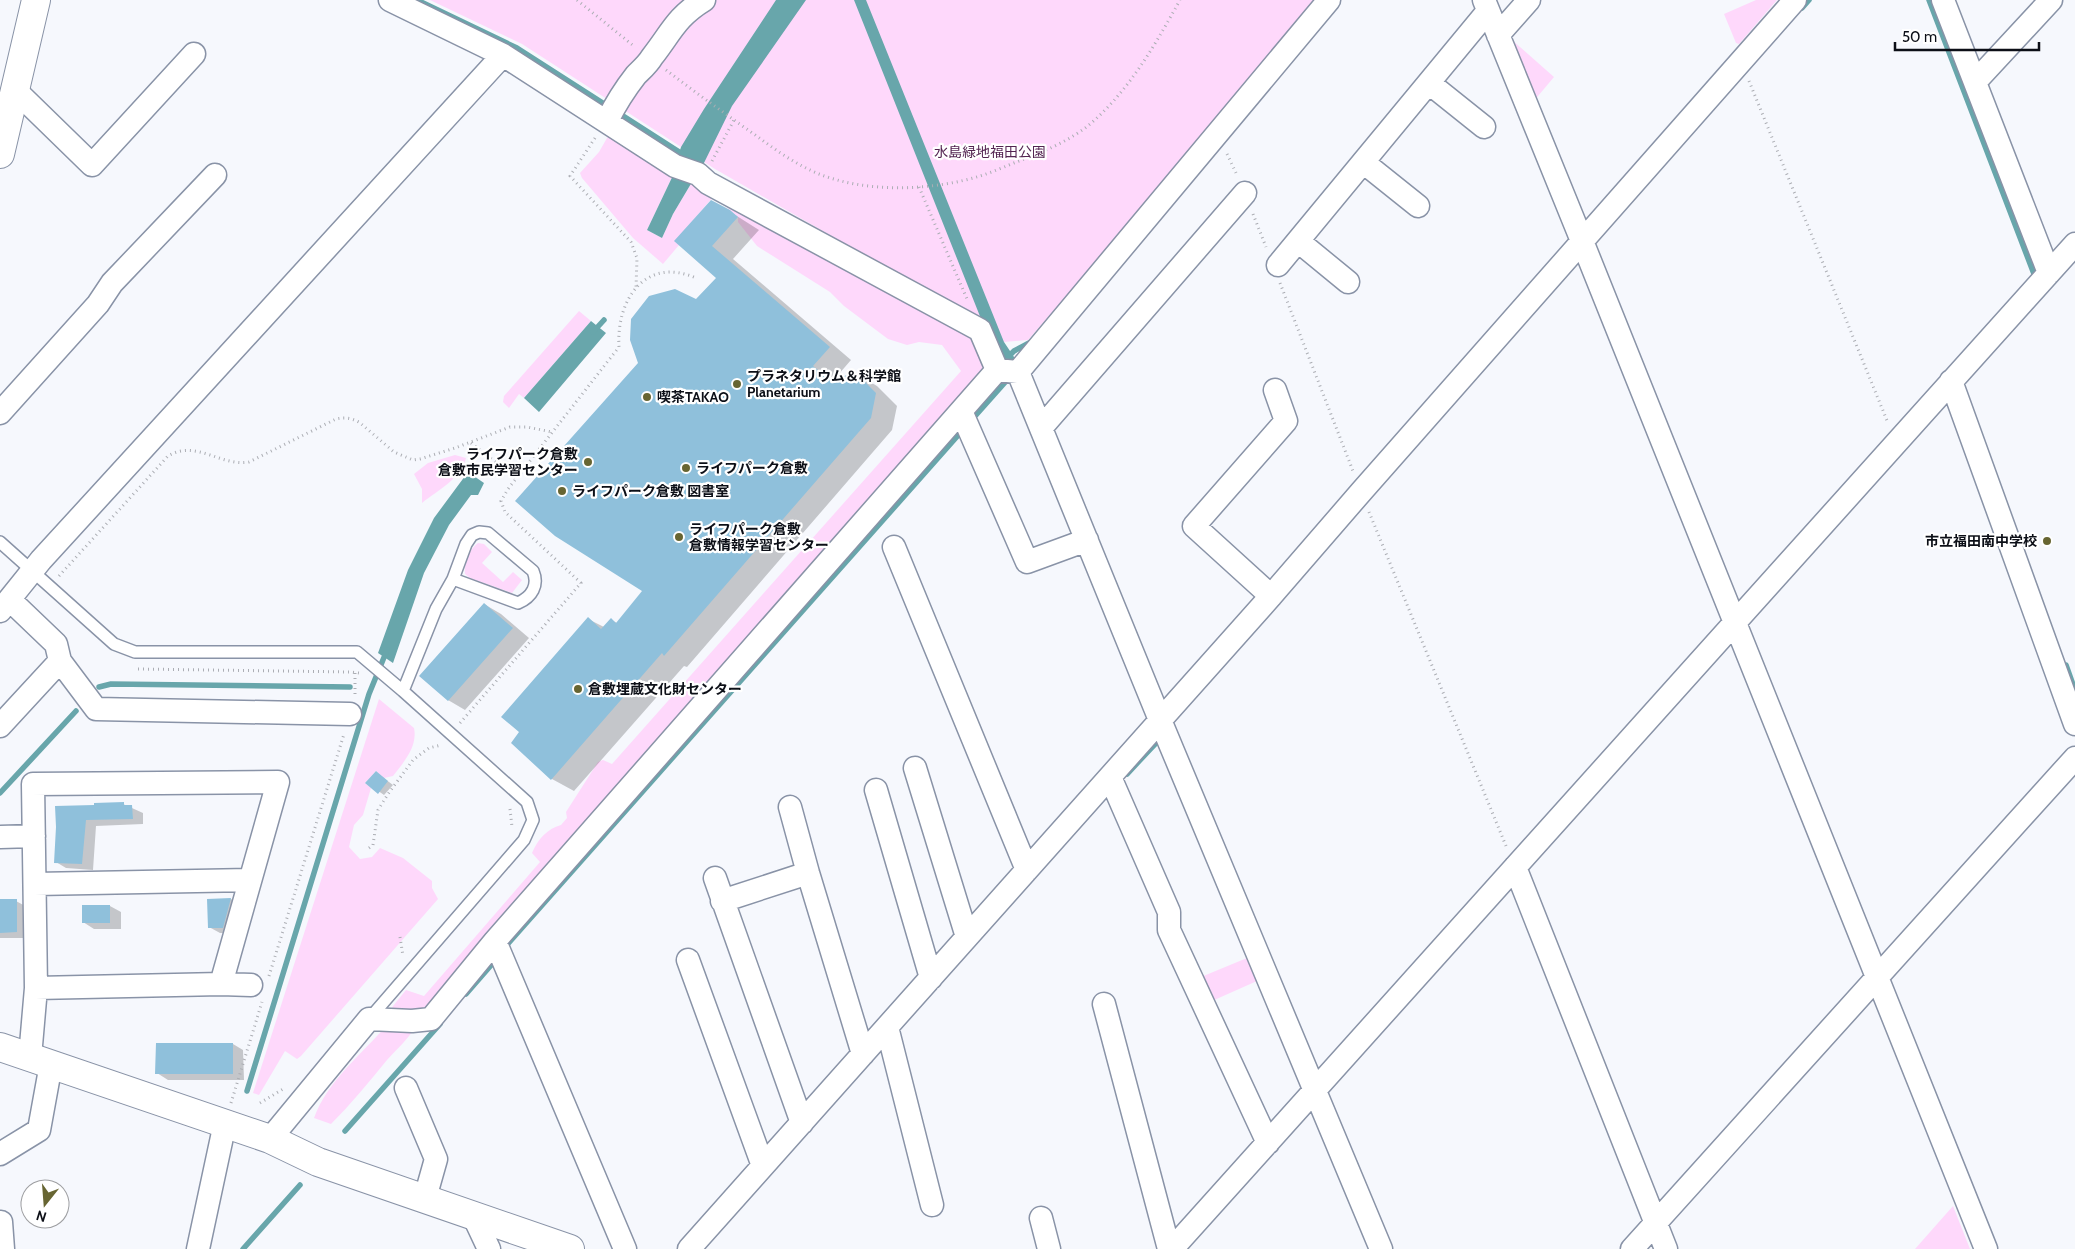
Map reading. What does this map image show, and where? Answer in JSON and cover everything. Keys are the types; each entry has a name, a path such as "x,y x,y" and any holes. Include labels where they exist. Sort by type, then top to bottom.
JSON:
{"street":[{"path":"390,0 503,55 611,113 675,166 702,177 980,330 1008,371 1041,428 1160,720 1381,1249"},
{"path":"611,113 635,76 651,59 675,24 684,14 704,0"},
{"path":"270,1139 369,1019 412,1021 430,1019 495,941 961,411 1008,371 1218,133 1330,0"},
{"path":"1498,35 1529,0"},
{"path":"689,1249 1271,596 1795,0"},
{"path":"1943,0 2049,273"},
{"path":"1975,82 2051,0"},
{"path":"0,154 38,1"},
{"path":"1486,5 1986,1249"},
{"path":"1275,265 1298,241 1429,83 1486,5"},
{"path":"15,90 92,165 194,54"},
{"path":"350,714 96,709 60,661 56,644 5,605 32,571 503,55"},
{"path":"1429,83 1484,128"},
{"path":"1363,162 1418,206"},
{"path":"0,413 98,304 112,283 214,175"},
{"path":"1041,428 1245,193"},
{"path":"1298,241 1348,282"},
{"path":"1170,1249 1316,1090 1950,381 2075,244"},
{"path":"1950,381 2075,724"},
{"path":"1271,596 1194,526 1286,420 1275,390"},
{"path":"961,411 1027,562 1087,540"},
{"path":"894,547 1027,870"},
{"path":"0,726 60,661"},
{"path":"1632,1249 2075,758"},
{"path":"915,768 967,937"},
{"path":"1110,777 1169,912 1169,930 1268,1142"},
{"path":"0,1154 39,1130 41,1061 36,988 33,784 278,782 221,984"},
{"path":"876,790 930,978"},
{"path":"790,807 863,1054"},
{"path":"0,837 34,836"},
{"path":"1515,867 1666,1249"},
{"path":"722,901 808,873"},
{"path":"715,878 802,1123"},
{"path":"35,884 250,880"},
{"path":"495,941 625,1249"},
{"path":"688,960 763,1166"},
{"path":"36,988 221,984 261,988"},
{"path":"1104,1004 1170,1249"},
{"path":"887,1027 932,1205"},
{"path":"0,1047 41,1061 227,1115 270,1139 318,1162 570,1249"},
{"path":"406,1088 436,1159 425,1198"},
{"path":"198,1249 227,1115"},
{"path":"473,1215 489,1249"},
{"path":"1041,1218 1049,1249"},
{"path":"1,1222 3,1249"}],"lane":[{"path":"403,690 436,609 453,579 466,544 472,535 479,532 488,533 533,571 536,578 536,586 524,600 518,603 453,579"},
{"path":"0,542 114,644 135,652 357,652 403,690 527,802 533,820 524,840 369,1019"}],"path":[{"path":"707,101 796,163 820,174 846,182 885,188 919,187 978,176 1062,142 1088,125 1117,98 1144,62 1180,0"},
{"path":"1737,66 1748,77 1896,442"},
{"path":"611,113 570,176 631,242 637,258 636,289"},
{"path":"702,177 734,120"},
{"path":"1218,133 1275,265 1361,492 1515,867"},
{"path":"919,187 980,330"},
{"path":"369,848 372,845 378,810 413,760 428,748 441,745 581,583 505,512 501,501 516,478 619,347 620,319 627,301 643,280 652,274 668,272 683,272 696,278"},
{"path":"59,576 168,456 175,451 187,449 239,462 249,462 343,417 353,418 394,452 412,460 470,443 510,427 526,427 552,432"},
{"path":"470,443 516,478"},
{"path":"130,668 355,672 363,676"},
{"path":"227,1115 261,988 355,698 355,672"},
{"path":"434,738 448,751"},
{"path":"508,806 512,811 512,830"},
{"path":"400,938 403,956"},
{"path":"396,964 409,949"},
{"path":"260,1103 288,1086"}],"green space":[{"name":"水島緑地福田公園","path":"430,0 1323,0 1028,340 1004,342 955,307 715,169 522,44"},
{"path":"1756,0 1777,0 1739,44 1736,43 1724,14"},
{"path":"1512,40 1554,77 1533,102"},
{"path":"611,131 676,169 647,230 662,238 673,214 695,177 961,329 973,339 984,367 978,382 432,1002 414,1016 389,1015 393,1006 406,990 424,996 540,862 532,853 537,843 547,832 561,825 567,818 566,812 598,762 603,760 612,764 961,371 942,345 919,342 907,345 888,339 844,306 830,292 757,246 738,222 738,217 714,196 675,241 679,245 663,264 633,238 582,178 580,173 599,152"},
{"path":"579,311 591,321 524,398 519,394 509,408 503,402 504,396"},
{"path":"455,455 466,458 459,472 448,484 422,503 422,489 414,474 428,463"},
{"path":"478,543 484,544 492,552 482,563 503,582 513,572 522,580 512,593 470,578 465,574 465,565 468,557"},
{"path":"379,699 414,728 414,742 409,754 393,776 384,778 376,771 365,783 371,788 363,815 354,825 349,847 360,859 372,857 380,848 403,858 432,881 432,888 438,899 301,1056 297,1059 285,1051 259,1095 253,1093"},
{"path":"1247,958 1257,981 1212,1001 1201,977"},
{"path":"387,1025 415,1028 331,1124 314,1118 327,1092 336,1080"},
{"path":"1953,1206 1970,1249 1915,1249"}],"water":[{"path":"776,0 806,0 732,106 701,169 677,160 681,147 704,109"},
{"path":"854,0 866,0 1004,342 1018,363 999,364"},
{"path":"676,169 695,177 673,214 662,238 647,230"},
{"path":"591,321 606,333 539,412 524,398"},
{"path":"468,472 484,483 478,495 471,495 449,525 424,573 393,663 378,653 408,570 434,518"}],"building":[{"name":"ライフパーク倉敷","path":"711,200 730,210 738,217 712,246 830,347 813,366 831,381 855,372 876,393 871,418 664,656 662,653 551,780 511,743 519,732 501,717 588,617 601,629 611,618 616,623 642,591 555,536 515,501 638,363 630,340 631,319 649,296 675,289 696,299 716,278 674,241"},
{"path":"484,603 513,628 448,701 419,676"},
{"path":"376,771 388,781 378,794 365,783"},
{"path":"124,802 124,805 132,805 133,819 86,820 82,864 54,863 55,806"},
{"path":"231,898 223,928 208,928 207,899"},
{"path":"0,899 17,899 17,932 0,933"},
{"path":"82,905 110,905 110,923 82,923"},
{"path":"156,1043 233,1043 233,1074 155,1074"}],"waterway":[{"path":"417,0 517,48 609,107"},
{"path":"1802,8 1809,0"},
{"path":"1929,0 2034,274"},
{"path":"617,112 684,155"},
{"path":"593,332 604,320"},
{"path":"1007,358 1014,351 1031,342"},
{"path":"976,415 1008,379 1010,380"},
{"path":"504,948 961,432"},
{"path":"247,1091 369,694 387,650"},
{"path":"2066,665 2075,690"},
{"path":"99,687 111,684 350,687"},
{"path":"0,793 76,711"},
{"path":"1127,774 1155,744"},
{"path":"466,994 493,963"},
{"path":"345,1131 440,1024"},
{"path":"243,1249 300,1185"}],"place":[{"name":"プラネタリウム＆科学館 Planetarium","path":"737,384"},
{"name":"喫茶TAKAO","path":"647,397"},
{"name":"ライフパーク倉敷 倉敷市民学習センター","path":"588,462"},
{"name":"ライフパーク倉敷","path":"686,468"},
{"name":"ライフパーク倉敷 図書室","path":"562,491"},
{"name":"ライフパーク倉敷 倉敷情報学習センター","path":"679,537"},
{"name":"市立福田南中学校","path":"2047,541"},
{"name":"倉敷埋蔵文化財センター","path":"578,689"}]}
